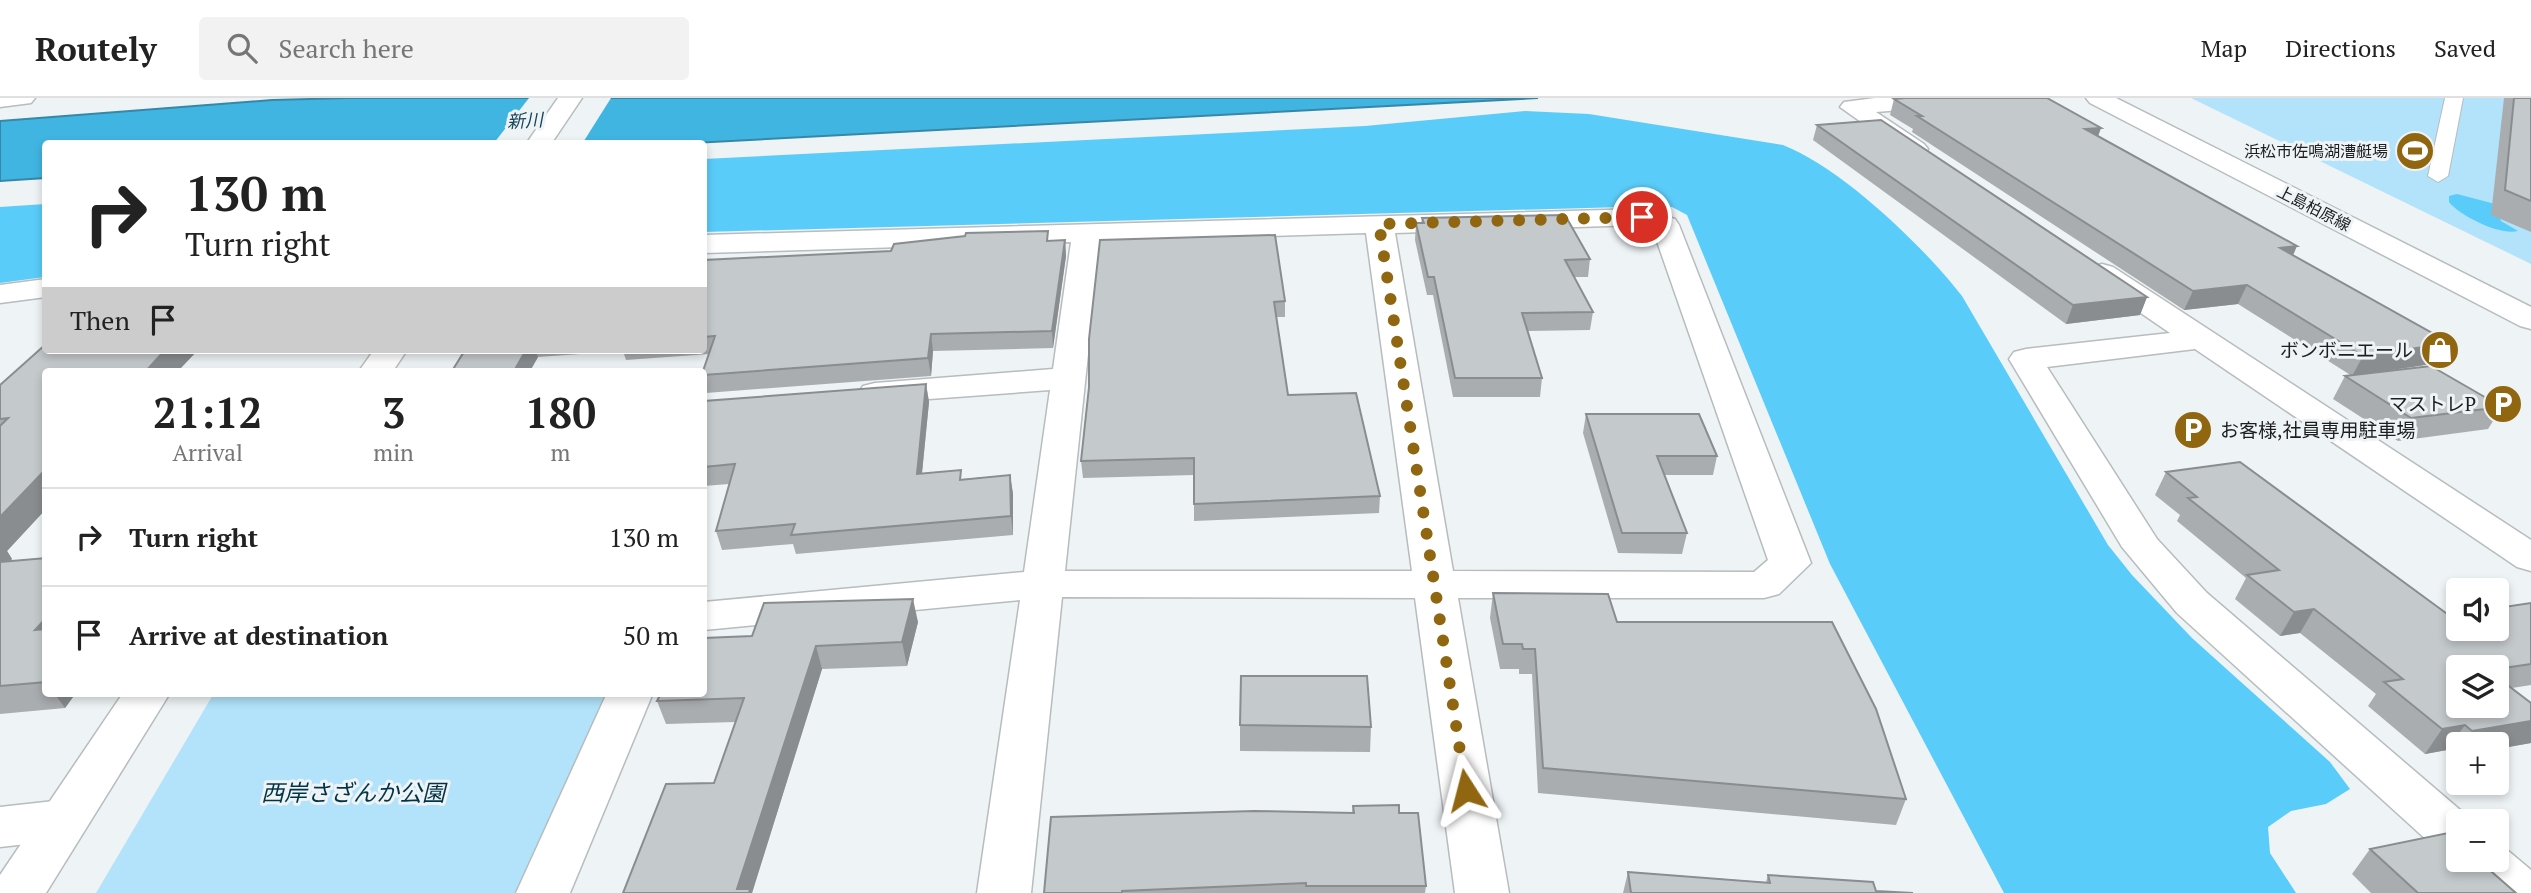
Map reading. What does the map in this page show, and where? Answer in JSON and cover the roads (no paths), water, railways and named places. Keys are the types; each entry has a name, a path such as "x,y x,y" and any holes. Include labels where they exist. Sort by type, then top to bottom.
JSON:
{"street":[{"path":"0,100 23,98"},
{"path":"541,140 570,98"},
{"path":"1945,169 1852,107 1963,98"},
{"name":"上島柏原線","path":"2098,98 2531,319"},
{"name":"上島柏原線","path":"2146,98 2531,292"},
{"path":"707,243 1642,217 1665,225 1790,562 1764,585 1043,584 707,616"},
{"path":"1379,224 1482,893"},
{"path":"1004,893 1087,233"},
{"path":"2073,254 2531,558"},
{"path":"0,293 42,288"},
{"path":"2201,339 2026,359 2142,547 2165,574 2224,634 2446,828"},
{"path":"839,396 1069,378"},
{"path":"17,893 144,697"},
{"path":"543,893 628,697"},
{"path":"0,827 63,820"},
{"path":"2497,872 2521,893"}],"lane":[{"path":"2438,176 2454,98"}],"water":[{"name":"新川","path":"1538,98 707,142 707,140 42,140 42,178 0,181 0,121 272,100"}],"place":[{"name":"浜松市佐鳴湖漕艇場","path":"2415,151"},
{"name":"ボンボニエール","path":"2440,350"},
{"name":"マストレP","path":"2503,404"},
{"name":"お客様,社員専用駐車場","path":"2193,430"}],"park label":[{"name":"西岸さざんか公園","path":"353,793"}]}
